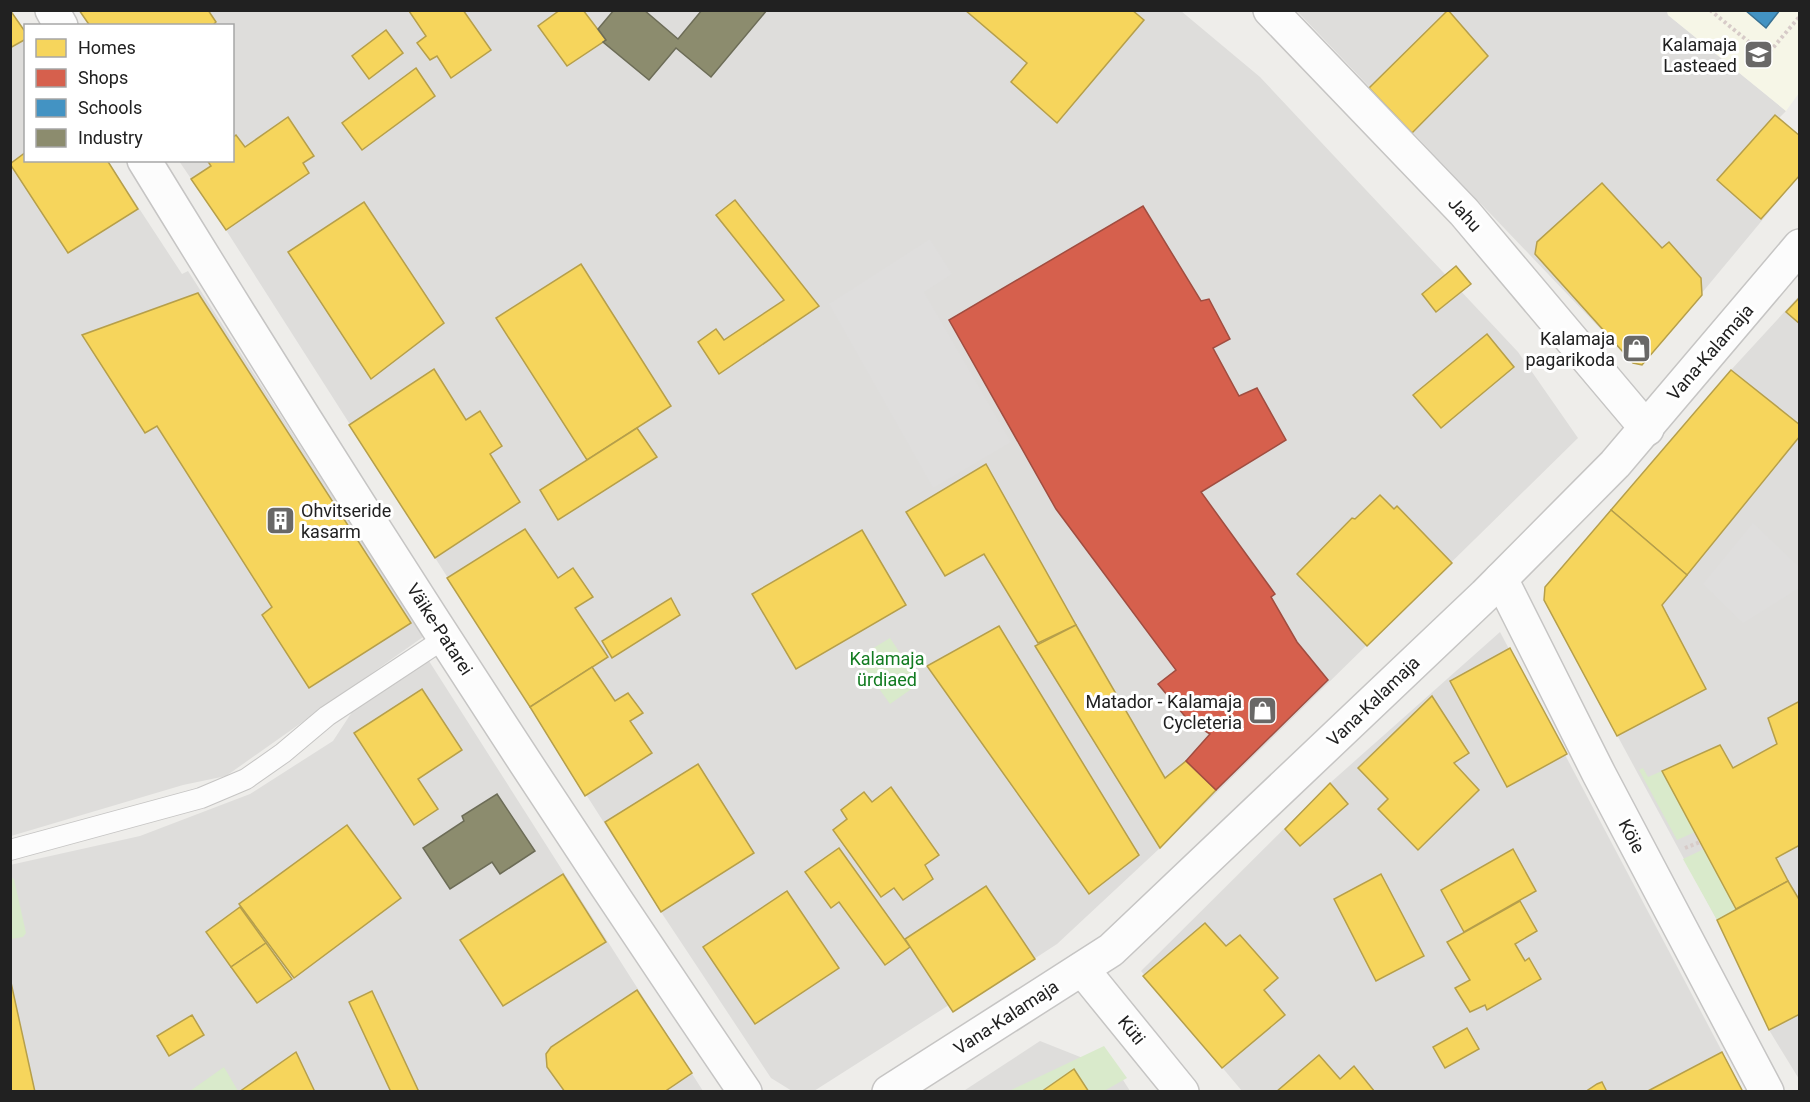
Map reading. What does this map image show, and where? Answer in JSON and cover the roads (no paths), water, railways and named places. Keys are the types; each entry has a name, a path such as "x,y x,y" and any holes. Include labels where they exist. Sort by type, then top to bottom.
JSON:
{"street":[{"path":"52,10 60,24"},
{"name":"Jahu","path":"1270,10 1464,212 1647,429"},
{"name":"Väike-Patarei","path":"145,162 285,392 745,1092"},
{"name":"Vana-Kalamaja","path":"889,1092 1082,969 1119,942 1501,579 1647,429 1800,246"},
{"name":"Köie","path":"1501,579 1599,774 1767,1092"},
{"name":"Küti","path":"1082,969 1182,1092"}],"lane":[{"path":"10,850 201,798 246,778 283,753 327,716 445,638"}],"place":[{"name":"Kalamaja Lasteaed","path":"1758,54"},
{"name":"Kalamaja pagarikoda","path":"1636,348"},
{"name":"Ohvitseride kasarm","path":"280,520"},
{"name":"Matador - Kalamaja Cycleteria","path":"1263,711"}],"park label":[{"name":"Kalamaja ürdiaed","path":"887,668"}]}
